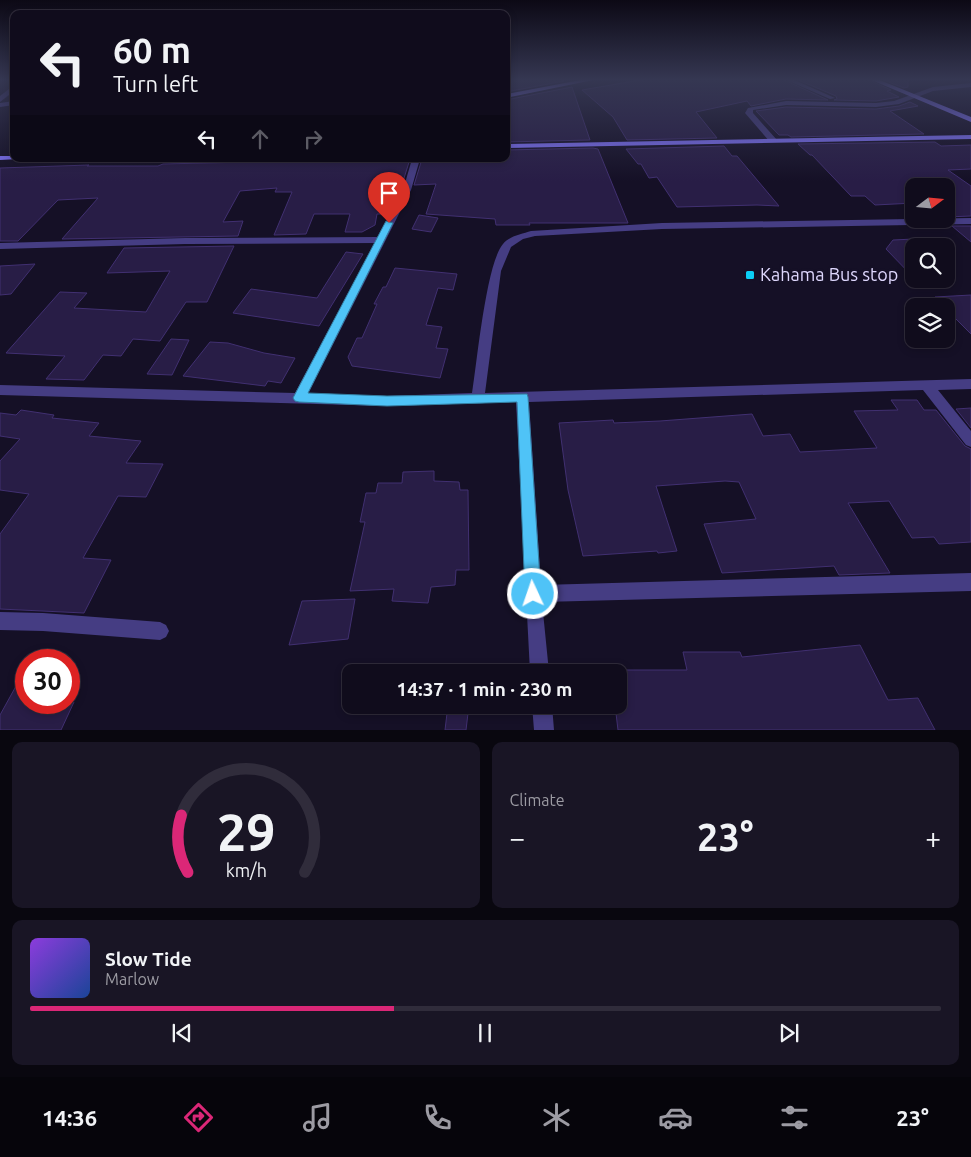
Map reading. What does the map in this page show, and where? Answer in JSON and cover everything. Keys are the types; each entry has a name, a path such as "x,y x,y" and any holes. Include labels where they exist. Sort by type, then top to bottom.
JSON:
{"street":[{"path":"749,113 773,140"},
{"path":"955,113 971,120"},
{"path":"510,146 971,137"},
{"path":"299,398 407,190 415,162"},
{"path":"478,398 496,271 507,245 520,237 534,233 662,226 971,221"},
{"path":"0,246 380,240"},
{"path":"0,390 387,401 971,384"},
{"path":"926,385 971,442"},
{"path":"522,397 533,594 539,664"},
{"path":"533,594 971,582"},
{"path":"0,621 43,622 160,631"},
{"path":"543,714 544,730"}],"building":[{"path":"510,113 581,113 590,140 510,142"},
{"path":"608,113 697,113 717,138 627,140"},
{"path":"758,113 893,113 924,134 791,137 779,135"},
{"path":"935,142 941,146 971,145 971,169 948,170 971,186 971,216 955,217 955,178 905,178 905,203 875,205 865,196 851,196 812,155 798,144"},
{"path":"724,146 732,156 737,156 779,206 677,207 657,177 649,178 641,164 638,164 626,149"},
{"path":"598,149 628,223 496,225 495,219 426,214 436,184 414,185 421,162 510,162 510,150"},
{"path":"409,162 400,191 392,191 388,214 377,214 375,225 362,232 345,232 350,214 314,214 306,234 274,235 292,192 275,192 277,188 240,191 223,222 243,221 238,236 62,239 98,198 58,200 18,241 0,241 0,168 89,165 87,166 158,166 163,164"},
{"path":"419,215 438,218 431,232 412,229"},
{"path":"955,226 971,226 971,242 954,228"},
{"path":"905,239 905,269 886,249 893,240"},
{"path":"234,246 207,302 186,302 160,341 133,339 121,356 103,355 84,380 46,379 65,356 6,353 60,292 87,293 74,308 146,312 170,271 107,273 124,248"},
{"path":"346,252 363,254 319,326 233,313 251,289 317,298"},
{"path":"35,264 11,294 0,295 0,266"},
{"path":"395,268 457,274 453,290 438,288 426,325 442,327 436,348 448,349 440,378 352,366 348,357 357,338 362,338 377,304 374,304 383,287 386,287"},
{"path":"971,295 971,334 955,318 955,298 935,297"},
{"path":"171,339 189,340 172,375 147,374"},
{"path":"210,342 228,343 264,353 295,358 281,383 268,381 265,386 183,376"},
{"path":"891,400 917,400 924,410 936,410 965,446 971,449 971,542 939,544 934,537 912,538 889,501 848,503 890,573 839,575 834,566 722,573 704,524 756,519 739,482 725,481 656,486 677,551 583,556 568,490 559,423 613,420 614,423 660,421 752,414 763,436 790,434 800,452 877,448 854,411 898,410"},
{"path":"971,408 971,428 956,409"},
{"path":"21,410 54,415 52,418 99,423 89,436 141,441 126,463 163,464 146,497 118,496 83,558 111,560 84,613 0,609 0,534 29,494 0,490 0,461 20,439 0,436 0,413 16,415"},
{"path":"434,471 434,481 459,482 460,490 468,490 469,570 456,570 455,585 431,587 428,603 392,601 394,589 350,591 365,522 360,522 366,493 376,493 378,483 402,483 403,472"},
{"path":"355,599 348,639 289,645 302,601"},
{"path":"860,645 888,700 918,698 935,730 618,730 616,714 627,714 627,670 687,670 683,652 740,652 742,657"},
{"path":"15,688 15,714 68,714 61,730 0,730 0,715"},
{"path":"447,714 468,714 466,730 445,730"}],"place":[{"name":"Kahama Bus stop","path":"750,275"}],"route":[{"path":"389,223 299,398 387,401 522,397 533,594"}]}
